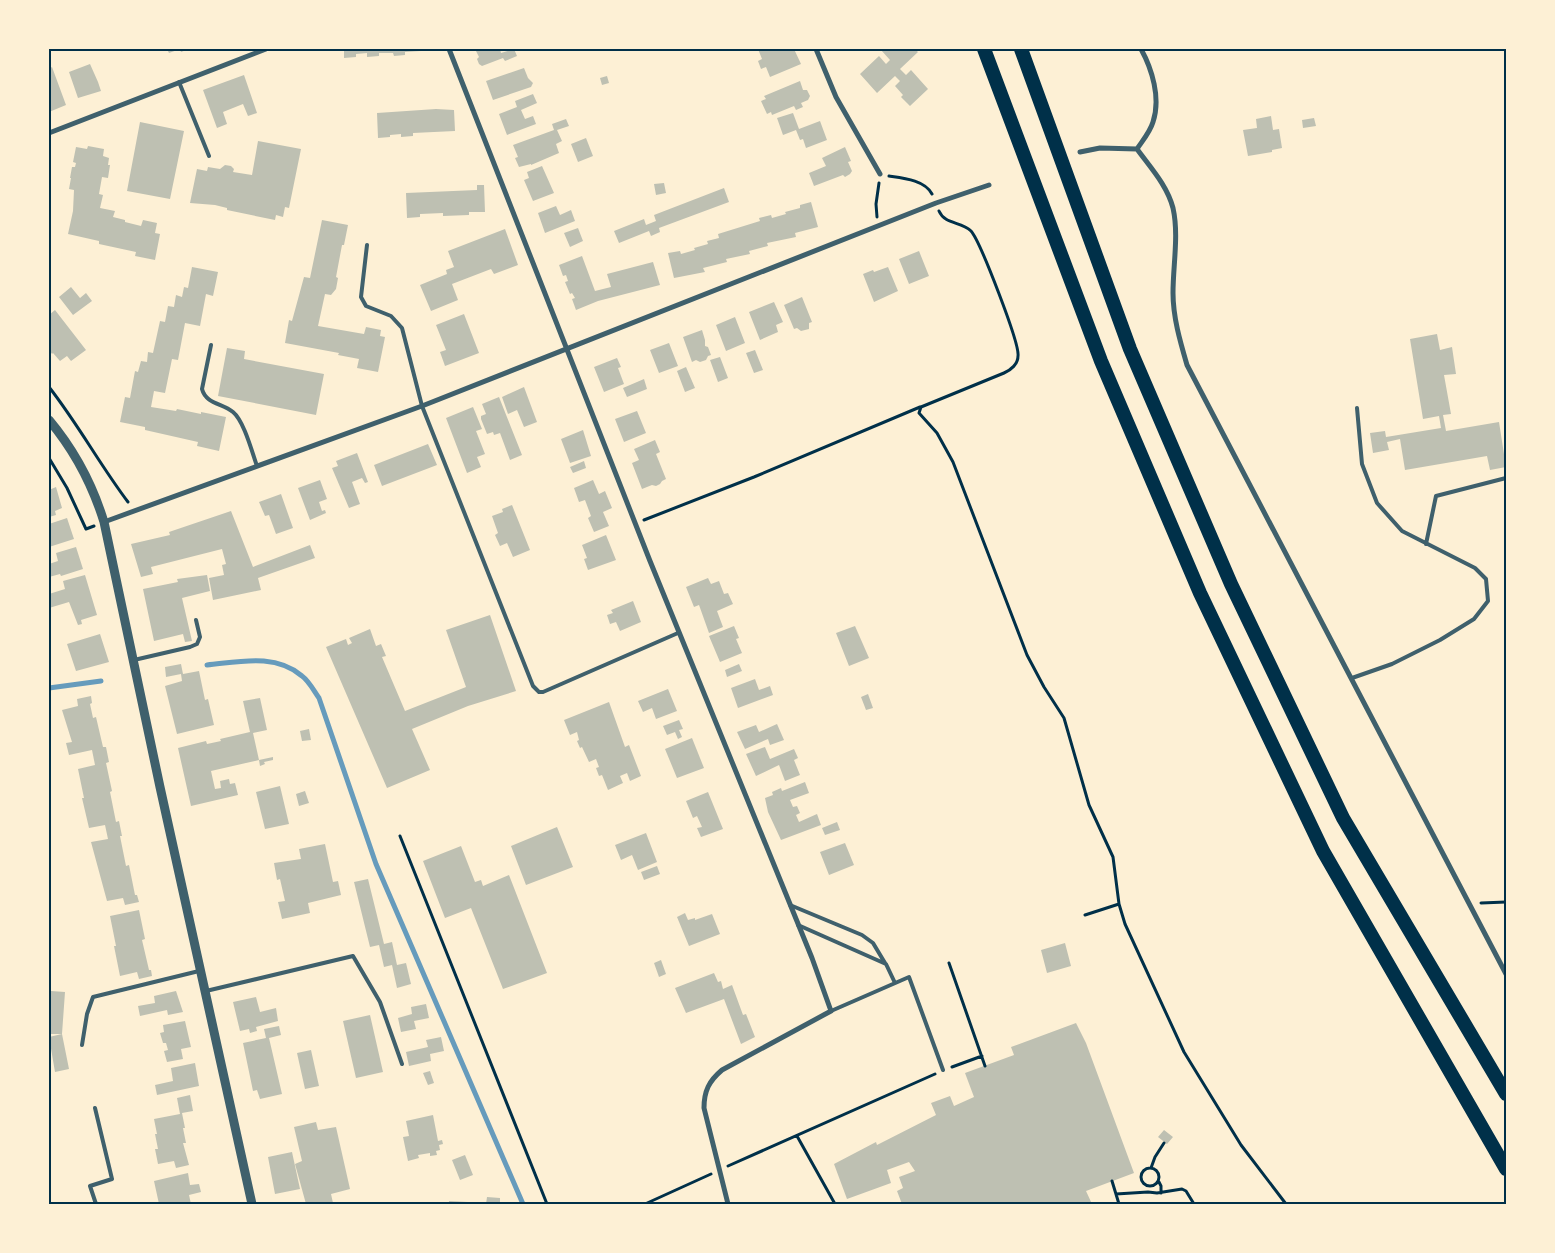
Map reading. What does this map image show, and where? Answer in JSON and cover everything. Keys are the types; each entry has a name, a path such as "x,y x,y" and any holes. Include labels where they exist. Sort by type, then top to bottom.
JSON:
{"highway":[{"path":"984,49 1101,361 1204,602 1323,851 1506,1169"},
{"path":"1021,49 1130,350 1231,584 1343,818 1506,1094"}],"street":[{"path":"49,133 266,49"},
{"path":"449,49 678,633 790,905 831,1011 729,1066 711,1081 704,1094 704,1108 728,1204"},
{"path":"816,49 836,97 880,174"},
{"path":"1136,149 1154,121 1155,96 1149,65 1141,49"},
{"path":"1080,152 1100,148 1136,149"},
{"path":"1136,149 1166,189 1173,208 1175,233 1173,295 1177,330 1187,365 1506,974"},
{"path":"104,522 422,406 936,203 989,185"},
{"path":"49,420 66,441 83,469 95,494 104,522 252,1204"}],"lane":[{"path":"179,82 209,156"},
{"path":"367,245 361,297 366,306 391,316 402,328 422,406 536,690 543,692 678,633"},
{"path":"211,345 202,389 203,394 208,400 226,407 238,418 258,466"},
{"path":"1352,678 1392,664 1440,640 1474,619 1488,601 1486,579 1475,568 1402,530 1377,503 1362,464 1357,408"},
{"path":"1426,544 1436,496 1506,478"},
{"path":"133,661 197,644 200,637 196,620"},
{"path":"790,905 862,935 873,943 894,982"},
{"path":"798,925 886,964"},
{"path":"206,991 354,956 380,1002 402,1064"},
{"path":"82,1045 87,1014 93,997 202,971"},
{"path":"831,1011 909,976 943,1070"},
{"path":"95,1108 112,1179 90,1186 96,1204"}],"path":[{"path":"635,523 754,477 1004,373 1014,366 1018,357 1018,347 1001,300 974,236 966,228 945,220 931,191 927,187 908,178 880,174 876,204 877,227"},
{"path":"49,387 135,511"},
{"path":"921,407 919,414 937,433 953,462 1027,655 1044,687 1064,718 1089,805 1104,833 1113,858 1119,904 1125,924 1184,1052 1241,1145 1286,1204"},
{"path":"49,458 67,488 86,530 104,522"},
{"path":"400,836 547,1204"},
{"path":"1470,904 1506,902"},
{"path":"1085,915 1119,904"},
{"path":"949,963 985,1066"},
{"path":"645,1204 943,1070 982,1056"},
{"path":"797,1136 835,1204"},
{"path":"1151,1168 1155,1157 1164,1143"},
{"path":"1159,1182 1155,1186 1150,1187 1145,1185 1141,1175 1144,1170 1151,1168 1158,1172 1161,1192"},
{"path":"1112,1182 1119,1204"},
{"path":"1116,1194 1182,1189 1186,1191 1194,1204"}],"building":[{"path":"167,49 180,49 169,53"},
{"path":"344,49 421,49 421,51 405,52 405,55 394,56 393,53 379,53 379,56 367,57 367,53 356,54 356,57 344,58"},
{"path":"475,49 500,49 501,53 514,49 517,56 505,61 503,58 482,66 479,64 477,59 479,57"},
{"path":"758,49 780,49 781,51 794,49 801,64 770,77 766,67 761,69 758,61 762,59"},
{"path":"915,49 918,52 900,69 906,75 911,70 928,89 910,106 901,97 903,95 895,86 900,81 895,76 877,93 860,74 879,56 886,64 890,60 881,50"},
{"path":"90,64 101,91 78,98 69,72"},
{"path":"52,67 66,105 49,112 49,69"},
{"path":"524,68 528,78 533,83 531,87 493,100 486,81"},
{"path":"244,75 257,113 248,116 243,104 223,112 227,124 217,128 203,90"},
{"path":"607,76 609,83 602,85 600,78"},
{"path":"800,81 803,90 807,90 810,96 808,100 801,103 803,107 796,110 794,106 772,115 771,112 767,114 761,101 766,99 764,96"},
{"path":"533,94 537,103 521,110 525,119 533,116 536,124 507,135 499,114 517,107 515,101"},
{"path":"436,109 454,110 455,131 413,133 413,136 401,137 401,134 390,135 390,137 378,138 377,113"},
{"path":"793,113 799,129 820,121 827,140 806,148 803,139 800,140 796,130 783,135 777,118"},
{"path":"1271,116 1273,130 1279,129 1282,148 1272,150 1272,152 1248,156 1243,130 1257,128 1256,119"},
{"path":"1314,118 1316,126 1303,128 1302,120"},
{"path":"566,119 569,126 557,130 562,141 556,144 559,153 531,165 519,167 515,158 518,157 513,145 554,130 552,124"},
{"path":"140,122 184,131 170,199 127,191"},
{"path":"586,138 593,156 578,162 571,144"},
{"path":"258,141 301,149 289,208 285,207 283,217 276,215 275,220 227,210 227,208 215,205 190,203 197,169 207,171 208,167 220,169 225,165 231,166 234,169 233,172 252,175"},
{"path":"88,146 104,149 103,156 109,158 108,178 102,177 99,194 103,195 100,208 115,211 113,217 125,220 125,222 141,226 143,220 157,223 155,233 160,234 155,260 135,256 136,252 99,244 99,241 68,234 73,211 74,190 69,189 70,178 72,167 75,167 76,163 73,162 76,147 87,149"},
{"path":"845,147 851,161 848,162 852,171 850,174 814,186 809,173 826,166 822,158"},
{"path":"542,166 554,193 533,201 524,180 529,178 527,172"},
{"path":"664,183 666,193 656,195 654,184"},
{"path":"477,185 484,185 485,212 469,212 469,215 443,216 443,213 420,214 420,217 407,218 406,193 477,190"},
{"path":"724,188 729,202 659,228 660,232 651,236 649,231 619,243 614,231 644,219 646,225 656,221 654,215"},
{"path":"811,202 818,227 795,233 796,237 767,243 768,246 749,251 750,254 726,259 727,262 703,268 705,272 674,278 668,253 680,251 681,254 695,250 694,248 708,244 707,241 719,238 718,234 760,221 759,218 771,215 772,218 786,214 785,212 800,208 800,205"},
{"path":"556,206 560,215 571,210 575,221 545,233 538,213"},
{"path":"322,220 348,225 336,277 338,278 336,289 331,295 325,294 318,326 364,334 366,327 381,330 380,336 385,337 378,372 357,368 359,359 338,355 339,353 285,343 289,320 292,321 304,277 310,278"},
{"path":"578,228 583,241 570,247 564,233"},
{"path":"505,229 518,265 494,274 491,269 452,284 458,300 431,311 420,285 447,274 446,270 454,267 448,251"},
{"path":"919,251 929,276 909,284 899,259"},
{"path":"582,256 595,291 611,287 607,274 653,262 660,285 598,301 576,310 572,299 575,298 572,293 570,294 565,282 568,281 566,275 563,276 559,265"},
{"path":"192,267 218,272 213,296 206,294 200,326 185,323 178,360 172,359 165,393 154,391 151,407 176,411 177,409 201,414 201,412 226,417 219,451 197,446 198,442 145,430 145,427 120,422 125,397 130,398 135,371 138,372 141,361 147,362 148,352 153,353 160,321 165,322 168,306 174,307 176,295 182,297 184,287 188,288"},
{"path":"888,267 898,291 874,302 863,274"},
{"path":"71,287 80,298 86,293 92,301 73,315 59,297"},
{"path":"802,297 812,322 809,323 809,329 801,331 797,328 794,329 784,305"},
{"path":"774,302 783,322 776,325 778,332 760,340 749,312"},
{"path":"55,310 86,350 71,361 67,356 60,361 49,350 49,315"},
{"path":"464,314 479,353 445,366 440,352 446,350 436,325"},
{"path":"735,317 745,343 726,351 716,325"},
{"path":"702,330 705,346 708,347 711,355 706,360 692,362 683,337"},
{"path":"1437,334 1440,350 1452,347 1456,374 1444,375 1451,414 1443,415 1446,431 1499,422 1506,467 1490,470 1487,456 1405,470 1400,439 1387,442 1389,450 1373,453 1370,433 1385,431 1386,437 1441,428 1439,416 1423,419 1410,339"},
{"path":"669,343 678,366 659,373 650,350"},
{"path":"227,348 245,351 244,359 324,374 316,415 218,396"},
{"path":"755,350 763,370 754,373 746,353"},
{"path":"720,357 728,378 718,382 710,360"},
{"path":"617,358 621,367 618,368 624,384 604,392 594,367"},
{"path":"686,367 695,388 685,392 677,371"},
{"path":"644,379 647,389 627,397 623,388"},
{"path":"524,387 537,422 524,427 517,410 508,414 502,397"},
{"path":"499,397 522,455 510,460 500,433 494,435 493,432 487,434 481,419 481,416 486,414 482,404"},
{"path":"473,407 482,429 476,431 485,454 477,457 481,467 467,473 446,418"},
{"path":"637,411 646,433 624,442 615,419"},
{"path":"583,430 591,456 570,463 561,439"},
{"path":"655,440 660,452 656,454 666,479 656,486 652,485 642,489 632,463 639,460 634,449"},
{"path":"428,444 437,465 382,486 374,465"},
{"path":"357,453 368,482 365,483 362,478 352,482 360,504 349,508 332,468 338,466 336,461"},
{"path":"584,461 586,468 573,473 570,467"},
{"path":"320,480 327,499 319,502 322,511 325,510 326,513 310,520 298,488"},
{"path":"593,480 599,494 605,491 612,508 603,512 609,526 594,532 588,518 591,516 585,500 579,502 574,488"},
{"path":"56,487 62,508 55,511 56,515 49,517 49,490"},
{"path":"281,494 293,528 276,534 269,515 265,516 259,502"},
{"path":"512,505 530,550 513,557 507,543 500,546 495,535 498,533 492,516 503,512 502,509"},
{"path":"231,511 253,567 310,545 315,558 258,578 261,590 213,600 209,578 224,575 222,565 226,564 222,549 151,567 153,574 141,577 131,544 170,535 169,532"},
{"path":"67,518 74,539 49,547 49,524"},
{"path":"606,535 616,560 588,570 584,559 587,558 582,545"},
{"path":"76,547 83,569 61,576 60,574 49,577 49,564 58,561 56,553"},
{"path":"85,575 97,615 81,620 82,624 78,625 69,602 49,608 49,594 65,589 63,581"},
{"path":"207,575 210,591 182,598 192,641 185,642 183,634 154,641 143,589 178,582 177,579"},
{"path":"708,578 711,584 719,581 724,594 728,593 733,604 717,611 723,627 709,633 699,605 694,607 686,587"},
{"path":"633,601 641,622 620,631 616,622 610,624 607,615 613,613 611,610"},
{"path":"490,615 516,691 468,706 412,729 430,770 387,788 326,647 346,639 348,645 352,643 349,638 370,629 376,646 381,644 386,656 382,657 405,711 466,687 446,630"},
{"path":"734,626 739,638 736,639 742,653 720,662 709,636"},
{"path":"855,626 869,658 849,666 836,633"},
{"path":"100,634 109,662 76,671 67,644"},
{"path":"181,664 183,674 199,671 205,700 208,699 214,725 177,734 165,686 182,681 181,674 166,677 165,667"},
{"path":"739,664 742,671 727,677 725,670"},
{"path":"755,679 759,690 770,686 773,695 738,708 731,688"},
{"path":"668,689 677,711 656,719 652,708 643,712 638,701"},
{"path":"868,694 873,708 866,710 861,697"},
{"path":"91,696 92,703 90,704 93,718 96,717 103,747 106,747 109,762 106,763 112,791 110,792 116,822 119,821 126,866 129,865 135,895 137,895 139,902 125,905 123,898 107,901 91,842 108,839 105,825 89,828 82,798 84,798 78,769 95,765 92,750 69,755 66,743 72,742 62,710 78,706 77,699"},
{"path":"260,698 267,730 253,733 259,760 211,771 215,789 221,788 220,781 229,779 230,784 235,783 238,795 191,806 178,748 206,741 207,744 221,741 220,739 250,732 243,701"},
{"path":"609,702 625,747 629,745 641,776 630,781 627,773 620,776 623,783 608,790 602,775 599,776 596,768 599,767 596,759 589,762 577,741 579,740 577,732 570,735 564,720"},
{"path":"679,720 683,729 679,730 682,737 678,739 675,732 667,735 663,726"},
{"path":"777,724 784,740 770,745 768,739 745,749 737,732 756,725 759,732"},
{"path":"309,729 311,740 302,741 300,731"},
{"path":"692,738 704,768 677,778 665,749"},
{"path":"765,747 770,759 794,749 798,758 794,760 800,775 785,781 779,765 756,776 746,754"},
{"path":"273,757 273,760 264,762 265,764 260,766 259,760"},
{"path":"805,782 809,793 790,800 793,807 797,806 800,813 796,815 799,822 817,814 821,825 781,840 768,812 765,798 773,795 772,792 781,788 782,791"},
{"path":"280,786 289,824 265,829 256,792"},
{"path":"305,791 309,803 299,806 296,794"},
{"path":"708,792 723,829 701,837 697,828 702,827 697,816 693,818 686,801"},
{"path":"837,822 840,830 825,835 822,828"},
{"path":"557,827 573,867 526,885 511,846"},
{"path":"646,833 657,862 638,870 632,855 621,860 615,845"},
{"path":"845,843 854,865 829,875 820,852"},
{"path":"325,844 333,882 338,881 341,895 308,903 310,913 282,919 278,902 285,901 280,879 277,880 274,863 301,859 299,849"},
{"path":"461,846 475,882 481,880 483,886 509,875 547,973 503,989 471,908 445,918 423,861"},
{"path":"657,866 660,874 644,880 641,872"},
{"path":"368,879 384,944 392,942 397,965 406,963 411,984 397,988 392,965 384,967 379,945 370,947 354,882"},
{"path":"139,910 145,939 142,940 152,976 139,979 137,972 120,976 110,916"},
{"path":"685,913 688,920 695,918 695,920 712,914 720,934 689,946 677,917"},
{"path":"1065,943 1071,966 1047,973 1041,950"},
{"path":"661,960 666,974 659,977 654,963"},
{"path":"714,973 718,982 721,981 723,989 732,985 743,1015 746,1014 755,1037 741,1044 724,999 686,1013 675,988"},
{"path":"51,991 65,992 62,1034 49,1034"},
{"path":"176,991 183,1012 168,1015 167,1010 140,1016 138,1006 155,1003 154,996"},
{"path":"256,997 260,1012 276,1008 278,1021 256,1027 257,1031 250,1033 249,1029 240,1031 233,1002"},
{"path":"426,1004 429,1018 414,1021 416,1029 401,1032 398,1018 412,1014 411,1007"},
{"path":"370,1015 383,1072 356,1078 343,1021"},
{"path":"185,1021 191,1047 181,1049 183,1059 167,1062 164,1051 168,1050 166,1043 163,1043 160,1033 164,1032 163,1025"},
{"path":"1076,1023 1086,1043 1134,1173 1086,1191 1092,1204 902,1204 897,1191 903,1188 899,1177 915,1171 909,1162 887,1170 891,1183 847,1199 834,1164 876,1142 877,1145 936,1115 931,1103 950,1096 954,1106 974,1097 965,1073 1014,1055 1011,1047"},
{"path":"279,1026 281,1035 269,1038 282,1094 260,1099 257,1090 253,1091 243,1043 266,1038 264,1029"},
{"path":"62,1034 69,1069 55,1072 49,1037"},
{"path":"441,1037 444,1051 430,1054 431,1061 409,1066 406,1052 428,1047 426,1040"},
{"path":"311,1050 319,1086 305,1089 297,1053"},
{"path":"195,1063 199,1086 157,1095 155,1085 173,1081 171,1068"},
{"path":"430,1071 434,1083 428,1085 423,1073"},
{"path":"190,1095 193,1111 182,1113 186,1143 183,1143 189,1165 176,1168 174,1161 158,1164 155,1149 158,1149 155,1134 157,1134 154,1119 180,1114 177,1098"},
{"path":"433,1115 438,1141 442,1140 443,1144 439,1145 440,1150 436,1151 437,1155 430,1156 430,1153 418,1155 419,1158 408,1161 403,1137 409,1136 406,1121"},
{"path":"316,1122 318,1130 336,1127 350,1189 331,1194 333,1203 330,1204 306,1204 295,1164 302,1161 294,1127"},
{"path":"1164,1130 1173,1137 1167,1144 1158,1137"},
{"path":"292,1152 300,1189 275,1194 268,1157"},
{"path":"465,1155 473,1175 460,1180 452,1160"},
{"path":"188,1173 190,1185 199,1184 201,1192 189,1195 191,1204 159,1204 154,1181"},
{"path":"487,1197 500,1198 500,1204 486,1204"},
{"path":"449,1201 468,1202 468,1204 449,1204"}],"waterway":[{"path":"207,665 244,661 280,664 305,678 319,698 376,864 523,1204"},
{"path":"49,688 101,681"}]}
